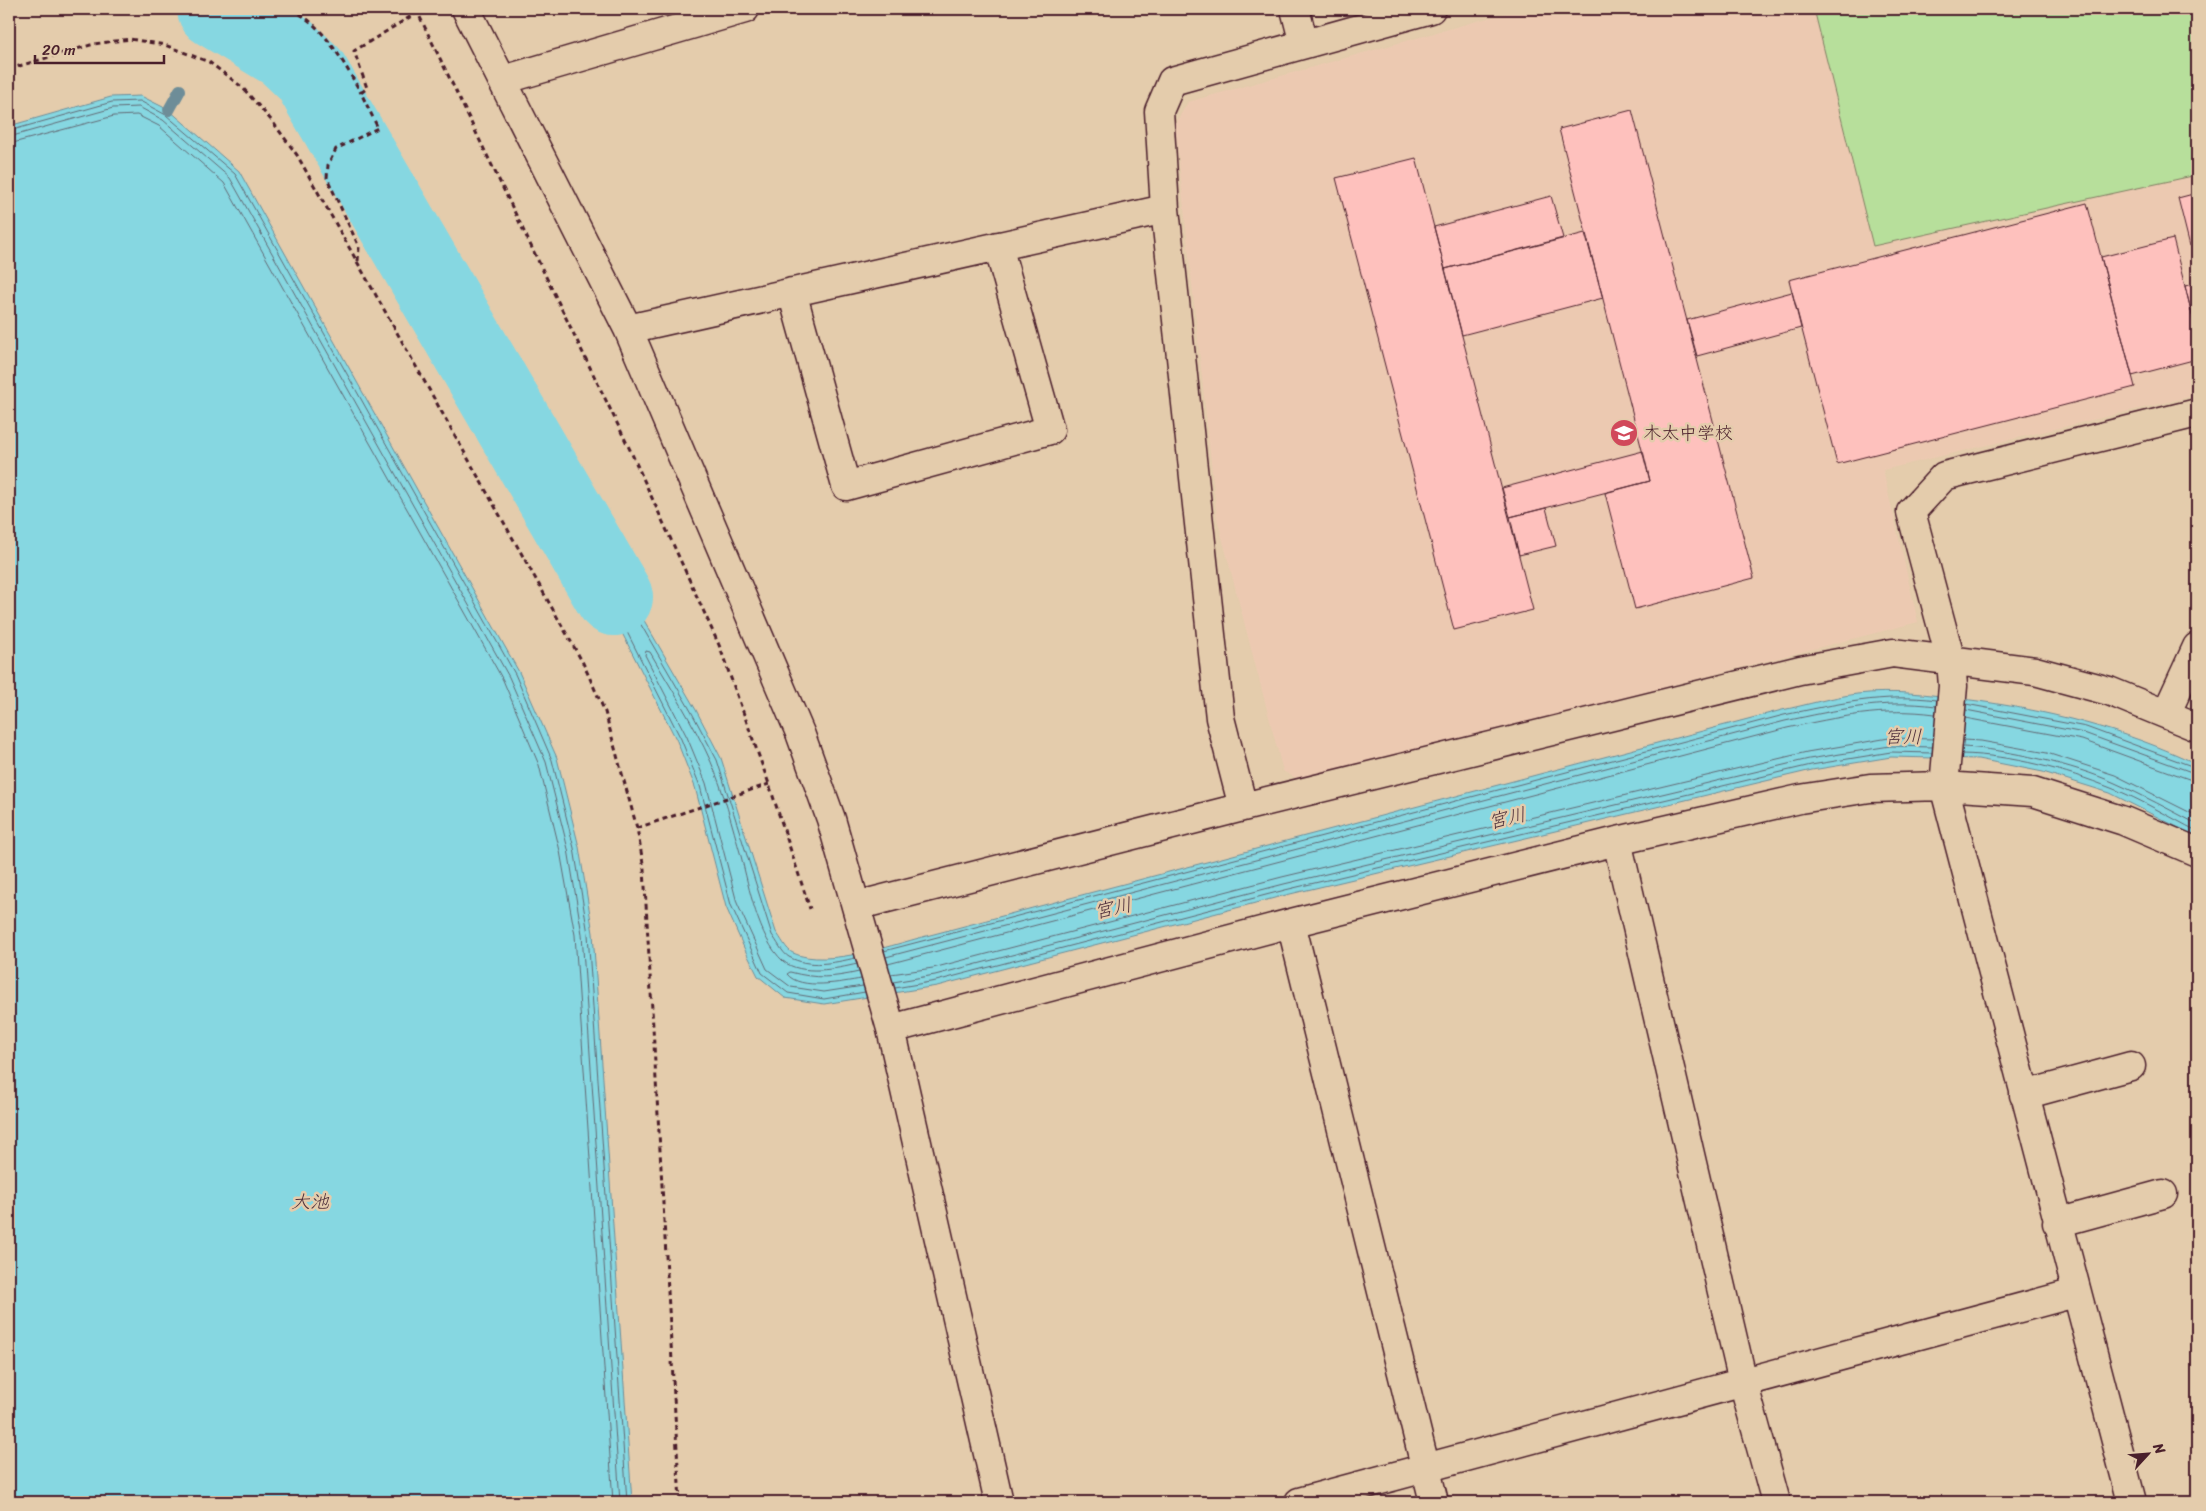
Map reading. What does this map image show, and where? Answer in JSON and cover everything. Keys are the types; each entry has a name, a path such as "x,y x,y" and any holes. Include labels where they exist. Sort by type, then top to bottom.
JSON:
{"street":[{"path":"466,9 628,329 800,733 831,819 888,1019 999,1502"},
{"path":"503,80 745,9"},
{"path":"1294,9 1304,44"},
{"path":"1243,807 1220,718 1165,209 1159,111 1172,81 1431,9"},
{"path":"628,329 1165,209"},
{"path":"792,292 846,486 1050,430 998,246"},
{"path":"2132,1502 2075,1293 1944,777 1952,673 1911,512 1944,476 2197,413"},
{"path":"2166,714 2197,647"},
{"path":"858,915 1243,807 1800,670 1893,654 1952,673 2035,671 2109,691 2197,727"},
{"path":"888,1019 1291,923 1617,841 1800,799 1944,777 2033,792 2124,821 2197,852"},
{"path":"1617,841 1743,1382 1776,1502"},
{"path":"1291,923 1434,1502"},
{"path":"2024,1095 2131,1066"},
{"path":"2057,1223 2164,1194"},
{"path":"1299,1502 2075,1293"}],"path":[{"path":"292,9 322,31 344,63 378,128 336,149 328,165 327,178 359,247 358,262"},
{"path":"360,93 367,88 354,51 417,11 632,454 719,645 769,784 810,909"},
{"path":"9,69 94,44 130,40 165,45 209,62 242,87 272,121 297,155 584,664 606,712 637,828 644,869 680,1502"},
{"path":"637,828 769,784"}],"shaded area":[{"name":"木太中学校","path":"1520,9 2197,9 2197,395 1883,470 1918,622 1301,781 1283,771 1217,518 1175,124 1188,102"}],"green space":[{"path":"1814,9 2197,9 2197,175 1873,246"}],"water":[{"name":"大池","path":"141,96 169,110 239,171 519,672 557,758 579,847 593,933 632,1502 9,1502 9,126 111,97"},
{"name":"宮川","path":"573,498 696,710 721,758 776,932 790,951 807,957 843,956 882,948 1782,710 1857,694 1884,692 1924,694 1993,703 2083,722 2141,740 2197,764 2197,837 2110,793 2043,772 1978,759 1891,757 1812,770 1286,895 937,986 824,1004 785,998 758,976 745,950 726,907 695,787 677,741 619,627 550,510"}],"building":[{"path":"1632,110 1754,578 1635,609 1605,493 1650,481 1559,129"},
{"path":"1416,158 1533,610 1454,630 1336,178"},
{"path":"2197,193 2197,244 2190,246 2178,198"},
{"path":"1551,196 1563,238 1445,269 1434,227"},
{"path":"2087,203 2135,387 1837,464 1789,280"},
{"path":"1585,233 1603,298 1462,335 1445,269"},
{"path":"2173,239 2197,334 2197,359 2132,376 2101,257"},
{"path":"2197,283 2197,331 2196,331 2185,286"},
{"path":"1792,292 1801,328 1697,356 1687,320"},
{"path":"1643,451 1650,481 1510,517 1502,488"},
{"path":"1546,508 1556,546 1519,555 1510,517"}],"waterway":[{"path":"216,9 287,52 310,74 614,597"},
{"path":"211,34 222,13"},
{"path":"169,110 180,90"}],"place":[{"name":"木太中学校","path":"1624,433"}]}
